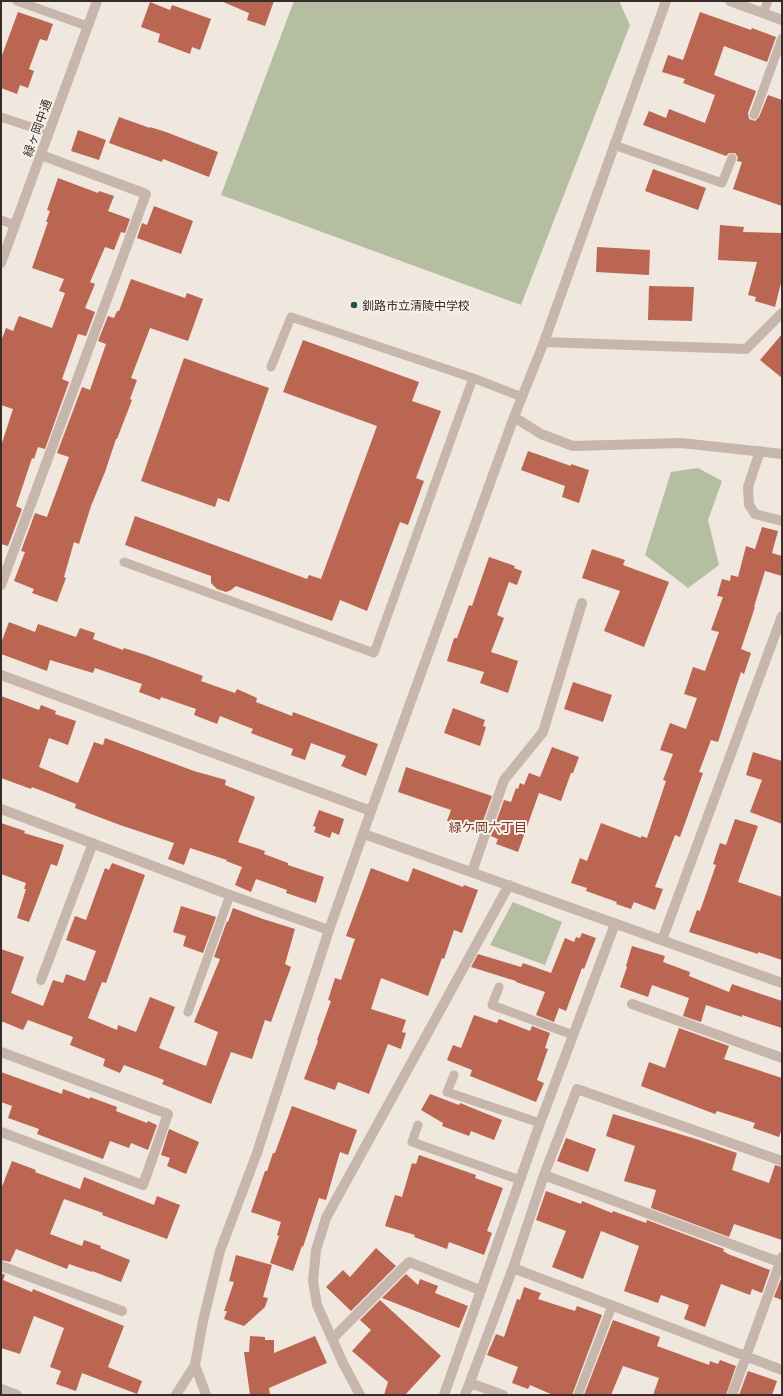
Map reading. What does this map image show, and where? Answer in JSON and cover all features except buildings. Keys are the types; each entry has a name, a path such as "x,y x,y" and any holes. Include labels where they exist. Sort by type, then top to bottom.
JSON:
{"street":[{"name":"緑ヶ岡中通","path":"1,263 97,1"},
{"path":"176,1395 196,1365 204,1321 220,1251 257,1153 329,930 514,417 544,342 666,1"},
{"path":"730,1 782,20"},
{"path":"1,585 146,194 41,155"},
{"path":"544,342 746,350 782,313"},
{"path":"514,417 541,434 573,446 681,443 782,454"},
{"path":"760,451 748,487 749,505 755,514 782,521"},
{"path":"472,872 504,780 543,732 582,603"},
{"path":"662,940 782,616"},
{"path":"1,675 371,811"},
{"path":"1,809 230,895 329,930"},
{"path":"364,834 782,983"},
{"path":"41,980 93,843"},
{"path":"360,1395 343,1363 316,1305 313,1281 316,1250 326,1218 509,885"},
{"path":"444,1395 540,1123 615,924"},
{"path":"632,1004 782,1058"},
{"path":"1,1052 168,1114 143,1184 1,1132"},
{"path":"465,1395 513,1268 544,1175 577,1089 782,1161"},
{"path":"544,1175 781,1261 732,1395"},
{"path":"332,1338 409,1262 480,1290"},
{"path":"1,1266 122,1311"},
{"path":"513,1268 782,1370"},
{"path":"196,1365 206,1395"},
{"path":"470,1383 503,1395"},
{"path":"1,1389 17,1395"}],"lane":[{"path":"17,1 87,26"},
{"path":"763,13 768,1"},
{"path":"754,115 782,38"},
{"path":"1,117 49,134"},
{"path":"614,145 722,183 732,158"},
{"path":"1,220 15,225"},
{"path":"271,367 291,317 473,378 522,397"},
{"path":"124,562 374,653 473,378"},
{"path":"188,1012 230,895"},
{"path":"499,987 492,1005 573,1035"},
{"path":"454,1075 447,1092 540,1123"},
{"path":"418,1125 412,1142 520,1180"},
{"path":"578,1395 612,1306"}],"green space":[{"path":"294,1 619,1 630,25 521,305 221,195"},
{"path":"698,468 722,481 708,520 719,565 688,588 645,555 671,472"},
{"path":"513,902 562,922 545,965 490,945"}],"place":[{"name":"釧路市立清陵中学校","path":"354,305"}],"district":[{"name":"緑ケ岡六丁目","path":"488,827"}]}
